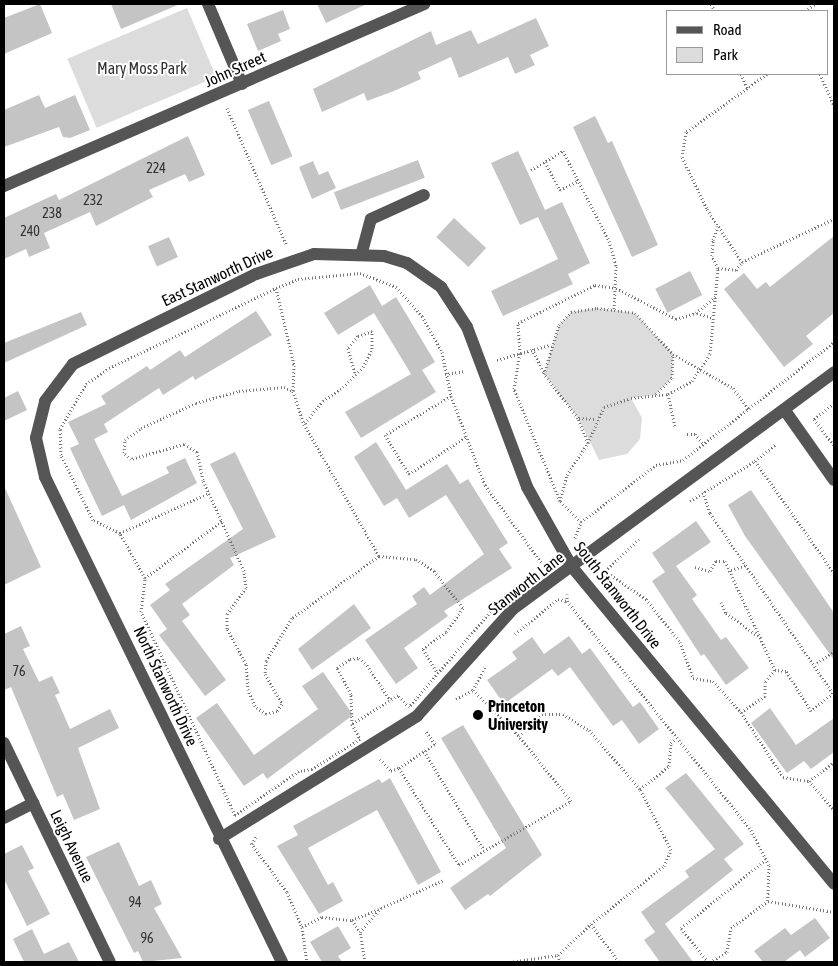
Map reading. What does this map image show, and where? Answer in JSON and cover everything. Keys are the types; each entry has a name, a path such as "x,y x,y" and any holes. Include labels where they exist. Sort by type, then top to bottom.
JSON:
{"street":[{"path":"208,4 242,84"},
{"name":"John Street","path":"4,186 424,4"},
{"path":"362,252 371,219 424,195"},
{"name":"East Stanworth Drive","path":"38,419 45,400 73,364 291,259 362,252 407,263 441,287"},
{"name":"South Stanworth Drive","path":"441,287 467,327 527,487 572,568 834,884"},
{"name":"Stanworth Lane","path":"219,839 417,716 495,627 572,568 786,412 834,372"},
{"path":"786,412 834,480"},
{"name":"North Stanworth Drive","path":"38,419 37,445 46,477 219,839 282,962"},
{"name":"Leigh Avenue","path":"4,743 110,962"},
{"path":"4,818 33,803"}],"path":[{"path":"741,75 748,90"},
{"path":"742,262 718,226 682,157 686,132 748,90 766,75"},
{"path":"820,75 834,105"},
{"path":"227,107 289,250"},
{"path":"531,170 563,151 609,240 616,288 614,310"},
{"path":"545,162 560,190 578,181"},
{"path":"718,268 736,270 742,262 834,219"},
{"path":"560,501 567,475 588,443 595,419 604,407 654,395 668,394 692,381 710,354 718,268 712,256 718,226"},
{"path":"352,724 398,695 409,707 437,671 502,598 546,569 485,485 451,396 442,352 422,316 396,287 360,273 298,279 109,368 86,384 70,408 60,429 60,455 93,520 120,533 145,578 141,612 234,815 289,782 299,770 312,769 360,739 352,724 351,694 337,668 350,659 359,658 367,665 390,700"},
{"path":"581,522 560,501 514,390 520,353 518,323 595,285 616,288 663,316 676,319 696,313 716,296"},
{"path":"276,288 294,365 293,391 304,424 379,556"},
{"path":"544,374 550,346 571,312 614,310 635,313 673,354 698,372 733,388 749,409"},
{"path":"696,313 712,318"},
{"path":"304,424 354,375 372,349 372,331 358,336 348,348 354,375"},
{"path":"575,539 581,522 656,465 683,460 834,342"},
{"path":"497,360 532,349 550,346"},
{"path":"532,349 544,374 578,418 588,443"},
{"path":"654,395 672,378 673,354"},
{"path":"446,374 466,370"},
{"path":"293,391 284,387 239,391 196,403 141,428 125,440 124,453 132,459 184,444 197,452 209,493 244,571 246,588 227,614 227,629 246,664 255,706 266,714 277,711 282,704 265,674 266,662 292,618 379,556 416,559 434,571 463,608 446,632 423,649 437,671"},
{"path":"668,394 675,426"},
{"path":"451,396 385,435 409,474 466,437"},
{"path":"834,403 814,418 834,446"},
{"path":"578,418 595,419"},
{"path":"687,434 695,434 703,444"},
{"path":"681,507 755,461 776,444"},
{"path":"755,461 834,573"},
{"path":"703,492 710,513 817,663 834,693 811,712 786,671 775,670"},
{"path":"120,533 209,493"},
{"path":"145,578 222,520"},
{"path":"645,533 604,571 646,599 680,642 693,678 713,681 741,712 783,777 809,781 834,810"},
{"path":"695,566 710,571 716,561 725,561 731,570 775,670"},
{"path":"731,570 746,565"},
{"path":"567,594 567,601 751,830 771,876 768,901"},
{"path":"508,639 558,599 567,601"},
{"path":"721,602 726,613 761,639"},
{"path":"817,663 834,651"},
{"path":"447,703 473,690 488,660"},
{"path":"741,712 765,696 765,682 775,670"},
{"path":"399,768 459,864 483,848 571,801 519,736 473,690"},
{"path":"510,962 558,955 591,924 664,866 671,850 640,789 589,730 563,714 542,714 519,736"},
{"path":"371,764 380,758 391,772 434,744 424,728 429,722"},
{"path":"640,789 669,766 671,742 676,738"},
{"path":"424,751 483,848"},
{"path":"809,781 834,762"},
{"path":"252,844 260,830"},
{"path":"246,836 287,892 302,927 307,962"},
{"path":"764,861 681,928 709,962 727,952 730,928 768,901 834,912"},
{"path":"302,927 322,917 352,920 444,880"},
{"path":"360,932 381,908"},
{"path":"352,920 360,932 365,962"},
{"path":"591,924 619,962"},
{"path":"558,955 560,962"}],"green space":[{"name":"Mary Moss Park","path":"187,8 216,77 97,128 67,59"},
{"path":"597,308 635,313 673,354 672,378 655,395 631,398 642,418 640,439 627,454 599,460 578,418 544,374 559,325 571,312"}],"building":[{"path":"40,4 52,33 4,54 4,18"},
{"path":"111,4 180,4 121,29"},
{"path":"317,4 367,4 326,23"},
{"path":"283,10 290,29 278,34 281,41 258,51 247,24"},
{"path":"536,18 549,46 530,55 535,65 515,74 508,57 459,78 451,57 418,72 421,79 394,91 367,101 364,93 322,112 313,89 431,31 436,45 471,30 478,44"},
{"path":"39,95 45,108 75,95 90,130 70,138 63,137 59,127 4,147 4,110"},
{"path":"269,101 292,156 271,165 248,110"},
{"path":"595,116 608,143 612,141 658,245 632,257 573,127"},
{"path":"188,136 205,175 189,182 185,174 149,190 153,197 96,226 90,212 44,233 50,248 29,257 26,249 4,259 4,218 56,194 59,200"},
{"path":"518,151 545,210 562,202 590,263 568,274 573,284 503,316 491,291 558,259 538,217 520,225 491,163"},
{"path":"418,160 425,178 341,210 334,192"},
{"path":"313,161 319,175 328,171 336,188 312,199 299,167"},
{"path":"454,218 486,248 468,267 436,237"},
{"path":"834,236 834,313 806,336 813,344 784,367 724,289 744,273 757,289 766,282 770,287"},
{"path":"169,237 178,257 157,266 148,246"},
{"path":"690,271 702,295 668,313 655,289"},
{"path":"370,285 382,306 396,297 435,362 422,370 436,392 361,438 345,412 411,374 374,313 338,335 324,313"},
{"path":"256,311 272,335 195,380 193,376 163,395 159,388 104,424 108,432 94,439 122,496 169,473 166,467 185,458 197,483 131,520 124,505 102,516 70,448 79,444 68,422 106,404 101,396 147,366 150,370 180,350 185,357"},
{"path":"81,312 87,325 4,363 4,343"},
{"path":"18,391 27,410 4,421 4,398"},
{"path":"376,442 406,490 447,464 460,484 468,479 508,543 499,549 512,568 444,611 448,616 404,648 418,668 396,684 365,640 417,604 412,596 424,587 430,595 484,554 446,495 409,518 397,498 384,506 354,457"},
{"path":"235,452 276,537 230,558 234,565 182,604 190,615 182,621 226,680 205,696 159,635 167,629 150,605 170,590 165,584 243,529 210,464"},
{"path":"4,486 41,567 4,585"},
{"path":"751,490 834,613 834,660 745,536 728,505"},
{"path":"696,521 711,542 676,566 697,595 692,599 721,640 726,637 749,668 726,685 704,654 701,656 652,581 665,572 652,553"},
{"path":"354,604 371,628 312,670 298,649"},
{"path":"21,626 30,646 23,649 39,682 52,676 60,693 55,695 70,729 110,709 119,728 78,748 100,809 74,820 63,794 57,797 11,687 4,690 4,634"},
{"path":"569,636 582,654 590,648 633,707 640,702 659,729 639,744 622,720 613,726 570,667 558,676 552,669 504,704 487,680 517,659 512,652 532,637 544,654"},
{"path":"323,672 353,715 267,779 263,773 244,786 196,718 217,703 254,755 318,709 302,686"},
{"path":"770,708 796,745 834,718 834,752 811,769 804,761 787,773 751,723"},
{"path":"463,725 542,855 490,896 488,894 465,910 450,888 506,848 441,738"},
{"path":"686,773 744,844 724,859 733,870 665,924 693,962 660,962 644,940 655,932 641,912 689,877 685,871 715,849 665,788"},
{"path":"390,778 441,872 418,885 377,810 308,848 328,885 333,882 343,901 319,914 277,846 298,835 293,826 379,779 382,783"},
{"path":"119,842 139,886 151,880 162,904 154,908 182,958 143,962 138,951 134,953 86,857"},
{"path":"22,845 34,868 28,871 50,914 27,926 4,879 4,854"},
{"path":"815,918 830,938 805,957 800,950 784,962 763,962 754,951 785,928 791,935"},
{"path":"338,926 351,948 338,956 342,962 322,962 310,942"},
{"path":"32,929 44,954 69,942 79,962 24,962 13,939"}],"place":[{"name":"Princeton University","path":"478,715"}]}
